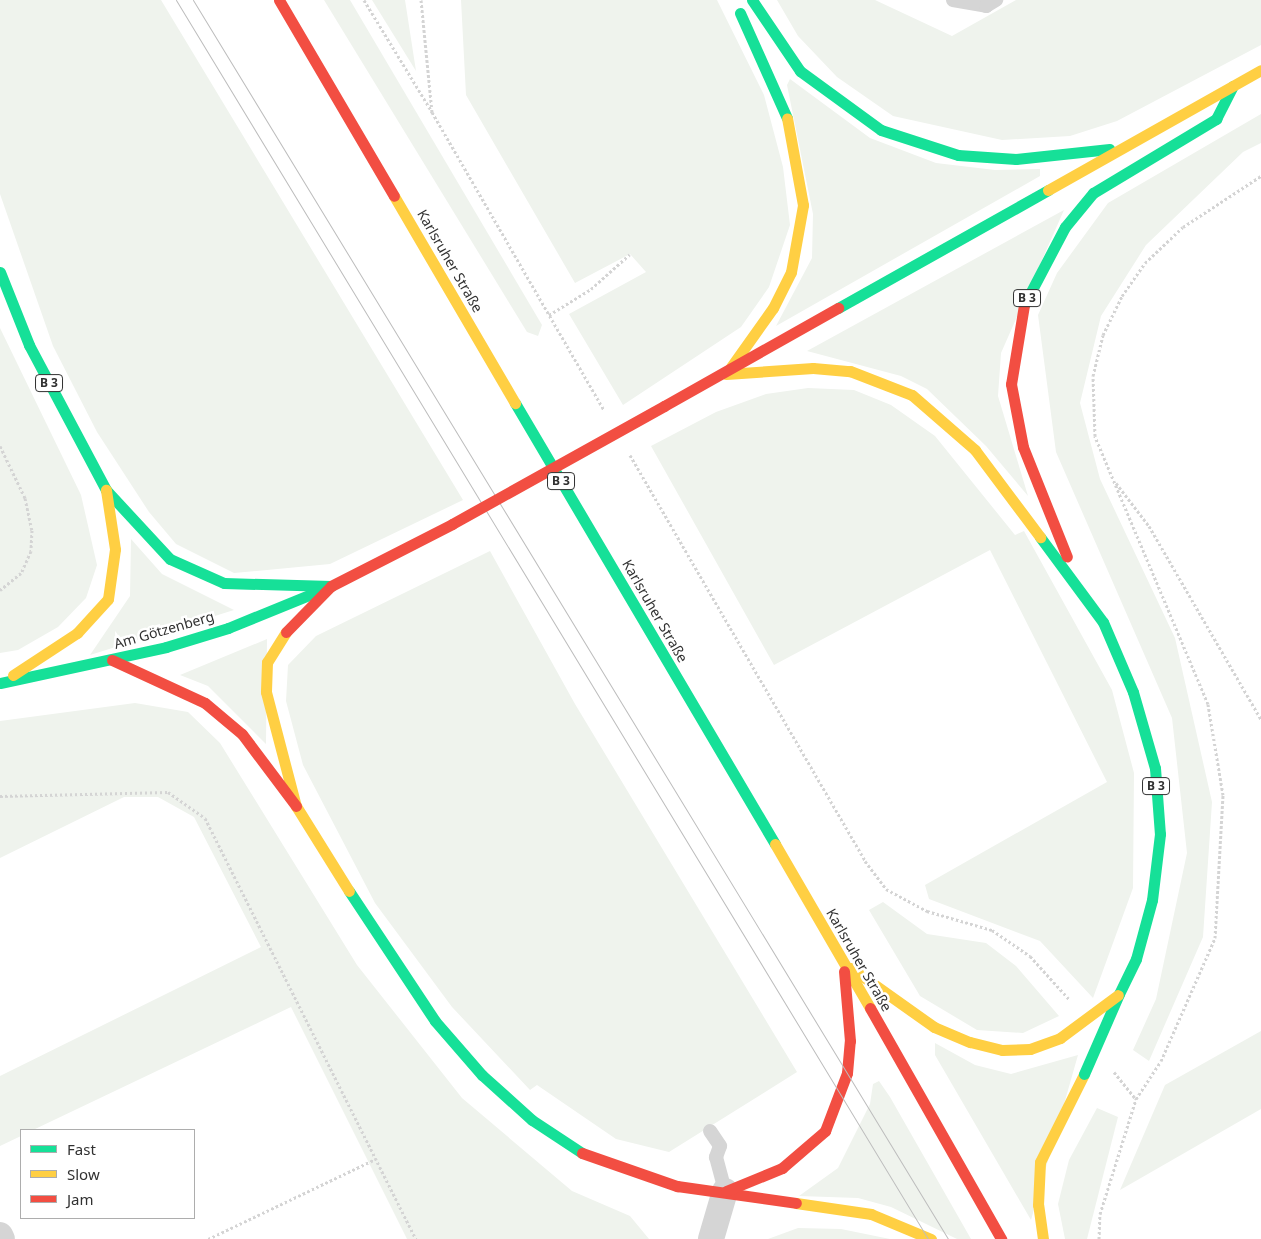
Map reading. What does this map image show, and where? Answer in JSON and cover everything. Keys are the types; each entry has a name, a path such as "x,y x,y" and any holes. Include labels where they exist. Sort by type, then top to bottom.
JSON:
{"main road":[{"name":"Karlsruher Straße","path":"279,0 844,962 1001,1239"},
{"path":"726,374 773,308 790,272 802,205 798,162 785,111 736,0"},
{"name":"B 3","path":"752,0 780,48 800,71 881,130 968,156 1016,159 1126,147"},
{"name":"B 3","path":"331,586 452,524 664,406 726,374 1261,70"},
{"name":"B 3","path":"1119,994 1136,959 1152,900 1160,834 1155,768 1121,661 1103,622 1079,589 1023,447 1015,414 1011,384 1018,323 1041,266 1093,194 1216,119 1233,86"},
{"name":"B 3","path":"0,272 29,345 106,490"},
{"path":"726,374 813,368 850,371 912,395 975,450 1079,589"},
{"path":"106,490 170,559 224,584 331,586"},
{"path":"0,683 77,632 108,599 115,549 106,490"},
{"path":"296,806 266,692 268,662 286,632 331,586"},
{"name":"Am Götzenberg","path":"0,683 112,660 228,628 331,586"},
{"path":"112,660 205,703 242,734 296,806 346,892 435,1022 482,1075 524,1113 574,1149 627,1172 677,1186 725,1191 871,1214 931,1239"},
{"path":"844,962 934,1027 970,1042 1021,1049 1060,1038 1119,994"},
{"path":"725,1191 782,1168 825,1131 847,1073 850,1041 844,962"},
{"path":"1043,1239 1038,1205 1040,1162 1049,1137 1084,1074 1119,994"}],"street":[{"path":"711,1239 725,1191"},
{"path":"0,1235 2,1239"}],"lane":[{"path":"953,0 986,6 996,0"},
{"path":"710,1131 720,1146 716,1156 725,1191"}],"path":[{"path":"364,0 432,112 608,417"},
{"path":"421,0 432,112"},
{"path":"1099,1239 1100,1214 1136,1099 1161,1062 1215,938 1223,795 1208,704 1095,436 1090,407 1103,335 1122,296 1145,262 1183,227 1261,176"},
{"path":"549,314 591,289 630,254"},
{"path":"0,446 25,498 32,530 31,551 21,573 0,590"},
{"path":"628,451 865,861 886,889 927,912 992,930 1030,956 1074,1004"},
{"path":"1112,478 1149,526 1261,718"},
{"path":"0,796 168,792 205,818 416,1239"},
{"path":"1110,1066 1136,1099"},
{"path":"208,1239 376,1159"}],"shaded area":[{"path":"0,0 161,0 463,500 330,564 234,573 176,544 149,512 97,432 53,346 0,194"},
{"path":"324,0 350,0 542,325 538,336 527,332"},
{"path":"372,0 405,0 416,71"},
{"path":"461,0 717,0 764,95 783,167 790,225 769,287 741,327 623,405 569,314 646,272 630,254 575,283 466,95"},
{"path":"777,0 875,0 952,36 1016,0 1261,0 1261,45 1117,121 1070,136 1002,140 893,116 837,77 798,36"},
{"path":"790,79 870,138 936,163 995,170 1040,169 1040,176 776,326 812,258 813,214 787,85"},
{"path":"1261,114 1261,143 1243,152 1146,245 1101,316 1080,403 1100,479 1175,638 1212,802 1203,937 1149,1061 1133,1050 1156,999 1187,853 1172,718 1056,452 1038,315 1057,273 1108,203"},
{"path":"1064,210 1001,353 998,396 1028,496 986,446 927,389 901,376 807,351"},
{"path":"0,328 81,495 97,565 86,598 58,627 18,650 0,653"},
{"path":"808,388 854,390 891,405 935,436 1015,535 1024,531 1112,690 1134,773 1133,888 1093,998 1040,941 929,899 925,885 1107,782 990,550 774,665 651,446 716,412 766,394"},
{"path":"131,539 162,574 234,610 90,655 130,596"},
{"path":"490,551 575,704 797,1072 669,1152 616,1139 537,1085 530,1090 452,1007 375,903 303,765 286,701 288,665 316,636"},
{"path":"267,639 266,744 208,686 180,675"},
{"path":"135,703 188,712 220,743 357,965 462,1098 572,1191 630,1216 649,1239 407,1239 291,1007 35,1129 20,1129 20,1136 0,1146 0,1076 261,947 194,817 158,797 124,797 0,858 0,721"},
{"path":"883,902 927,934 986,943 1016,966 1059,1016 1023,1033 977,1030 920,996 869,910"},
{"path":"1261,1031 1261,1109 1120,1190 1165,1085"},
{"path":"935,1043 975,1065 1011,1074 1078,1055 1031,1220 935,1055"},
{"path":"879,1081 971,1239 957,1239 891,1207 858,1198 799,1196 838,1168 870,1104 873,1084"},
{"path":"1097,1108 1118,1117 1087,1239 1065,1239 1058,1204 1069,1160"},
{"path":"798,1228 841,1229 890,1239 768,1239"}],"tram line":[{"path":"176,0 928,1239"},
{"path":"193,0 948,1239"}],"traffic: fast":[{"path":"752,0 800,71 881,130 958,155 1016,159 1109,149"},
{"path":"740,13 787,118"},
{"path":"1024,305 1065,227 1093,193 1216,119 1233,86"},
{"path":"838,308 1048,190"},
{"path":"0,272 29,345 106,490 170,559 224,583 331,586"},
{"path":"515,403 775,844"},
{"path":"1040,537 1103,622 1133,692 1155,768 1160,834 1152,900 1136,959 1119,994"},
{"path":"0,683 166,647 228,628 331,586"},
{"path":"349,891 435,1021 482,1075 532,1120 582,1153"},
{"path":"1084,1074 1119,994"}],"traffic: slow":[{"path":"1048,190 1261,70"},
{"path":"731,367 773,308 791,272 803,205 787,118"},
{"path":"394,196 515,403"},
{"path":"726,374 813,368 850,371 912,395 975,450 1040,537"},
{"path":"13,675 77,633 108,599 115,549 106,490"},
{"path":"286,632 267,662 266,692 296,806 349,891"},
{"path":"775,844 870,1008"},
{"path":"851,968 934,1027 970,1042 1002,1050 1030,1049 1060,1038"},
{"path":"1060,1038 1118,995"},
{"path":"1043,1239 1038,1205 1040,1162 1084,1074"},
{"path":"796,1203 871,1214 931,1239"}],"traffic: jam":[{"path":"279,0 394,196"},
{"path":"1024,305 1011,384 1023,447 1067,557"},
{"path":"664,406 838,308"},
{"path":"452,524 664,406"},
{"path":"286,632 331,586 452,524"},
{"path":"112,660 205,703 242,734 296,806"},
{"path":"726,1191 782,1168 825,1131 847,1073 850,1041 844,971"},
{"path":"870,1008 1001,1239"},
{"path":"582,1153 677,1186 796,1203"}]}
